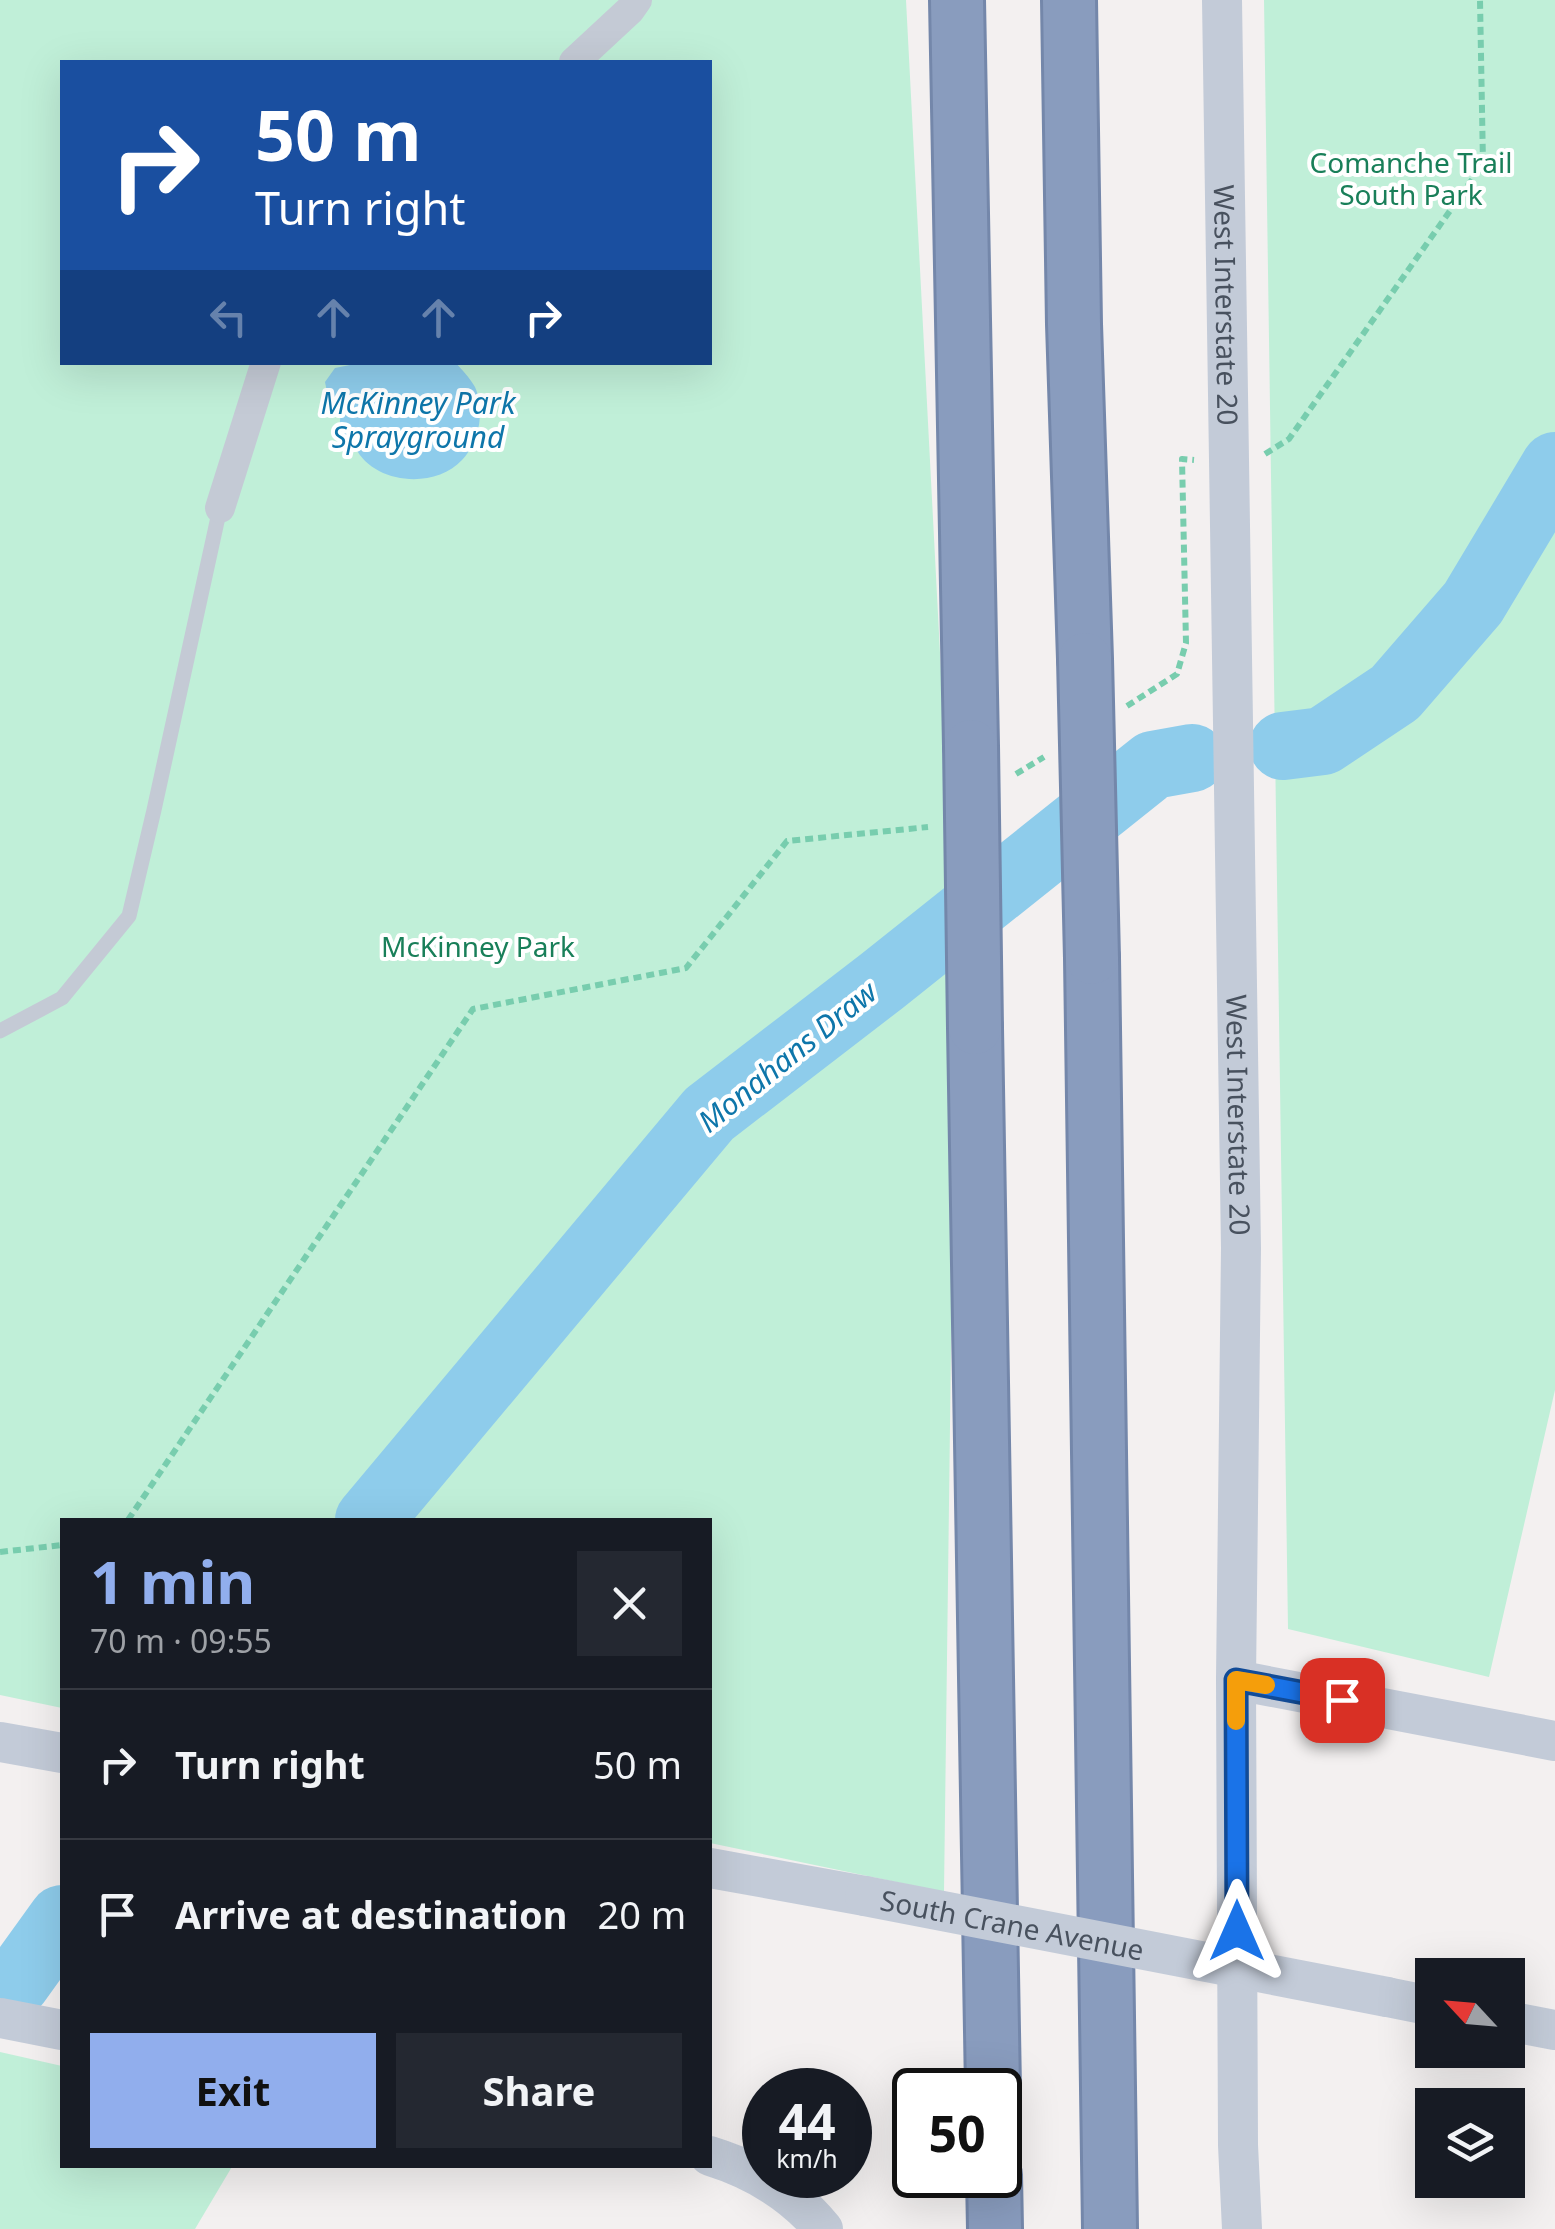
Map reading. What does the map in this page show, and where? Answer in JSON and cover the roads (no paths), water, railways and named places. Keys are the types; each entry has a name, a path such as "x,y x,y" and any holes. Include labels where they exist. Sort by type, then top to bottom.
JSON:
{"highway":[{"path":"957,0 990,762 974,1028 993,2068"},
{"path":"1069,0 1092,958 1110,2229"},
{"path":"994,2198 995,2229"}],"main road":[{"name":"West Interstate 20","path":"1222,0 1241,1248 1236,1680 1238,2145 1242,2229"},
{"path":"1236,1680 1555,1742"},
{"path":"0,1742 54,1752"},
{"name":"South Crane Avenue","path":"712,1868 1415,2003"},
{"path":"0,2018 60,2030"},
{"path":"1525,2024 1555,2030"},
{"path":"712,2157 767,2179 823,2229"}],"street":[{"path":"576,60 637,0"},
{"path":"220,508 265,365"}],"lane":[{"path":"0,1030 62,998 128,916 220,508"}],"water":[{"name":"McKinney Park Sprayground","path":"458,365 475,387 480,406 471,448 450,470 436,476 405,479 375,469 355,447 347,448 339,432 341,410 329,402 325,382 335,368"}],"waterway":[{"name":"Monahans Draw","path":"1283,746 1323,741 1395,693 1473,603 1555,466"},
{"name":"Monahans Draw","path":"371,1518 709,1114 1153,765 1192,758"},
{"name":"Monahans Draw","path":"16,1983 60,1922"}],"park label":[{"name":"Comanche Trail South Park","path":"1411,178"},
{"name":"McKinney Park","path":"478,946"}]}
